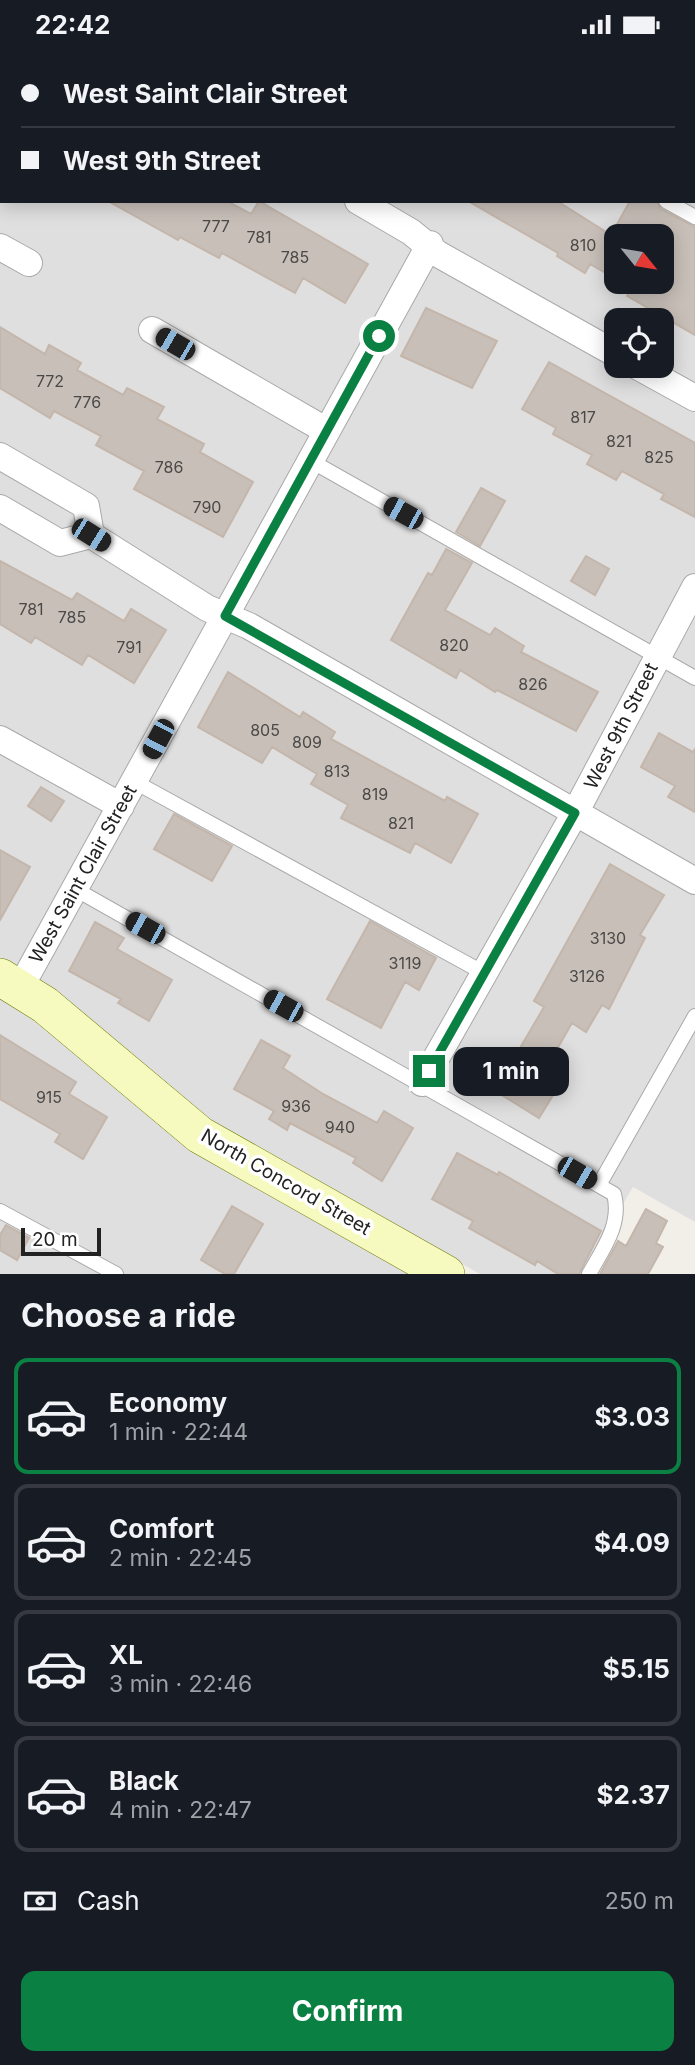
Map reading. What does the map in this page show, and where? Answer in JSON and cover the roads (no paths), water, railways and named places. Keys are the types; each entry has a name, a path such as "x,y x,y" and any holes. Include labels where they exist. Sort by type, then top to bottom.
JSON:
{"main road":[{"name":"North Concord Street","path":"10,983 45,1005 200,1135 446,1274"}],"street":[{"path":"361,203 430,244 438,254 604,347"},
{"name":"West Saint Clair Street","path":"10,983 75,889 430,244"},
{"path":"0,247 29,263"},
{"path":"152,331 327,431"},
{"path":"659,378 695,398"},
{"path":"0,456 86,506 91,535"},
{"path":"0,508 60,543 91,535 225,616 695,881"},
{"name":"West 9th Street","path":"422,1083 575,813 695,587"},
{"path":"0,739 121,806"}],"lane":[{"path":"670,203 695,217"},
{"path":"311,461 695,678"},
{"path":"135,782 484,973"},
{"path":"75,889 614,1194 618,1209 610,1237 589,1274"},
{"path":"599,1185 695,1016"},
{"path":"0,1211 116,1274"}]}
